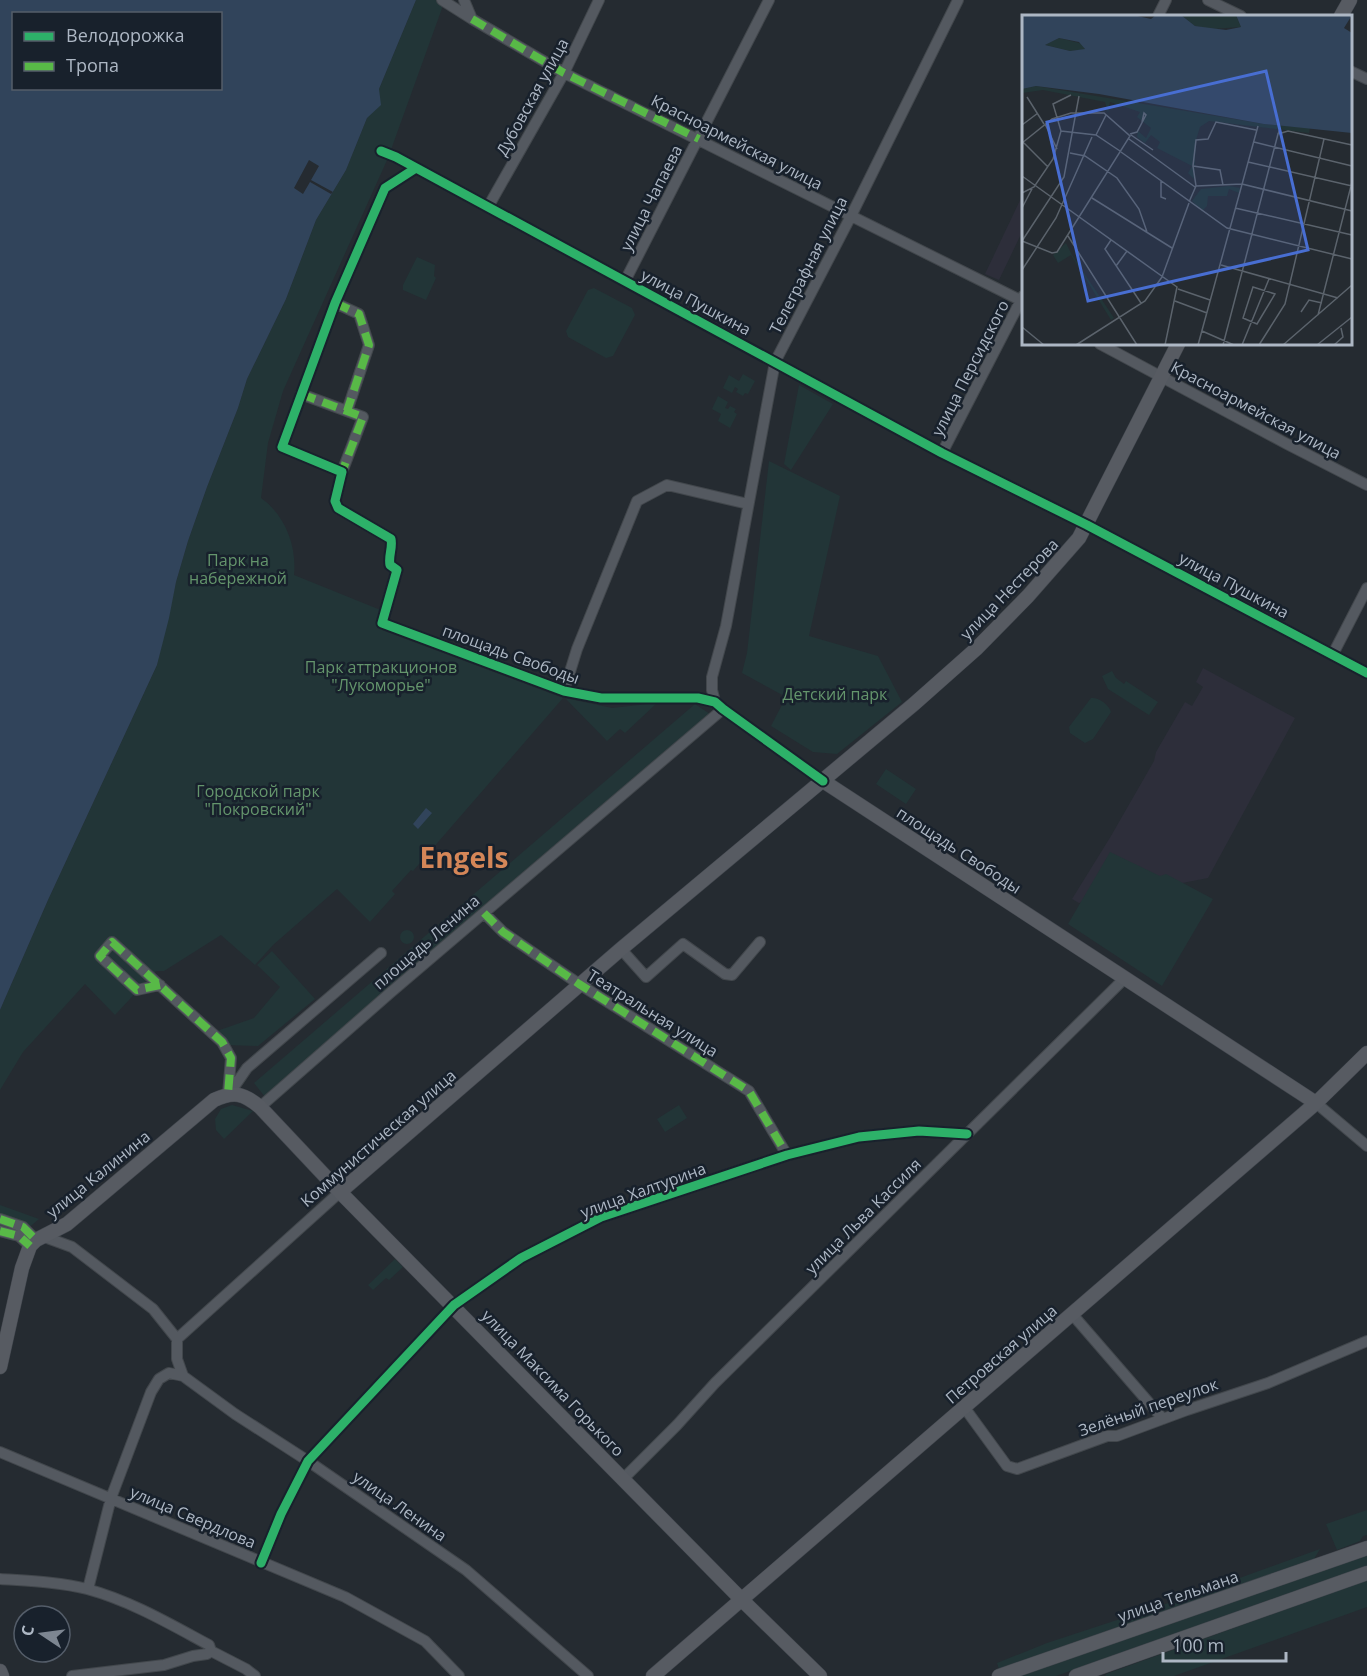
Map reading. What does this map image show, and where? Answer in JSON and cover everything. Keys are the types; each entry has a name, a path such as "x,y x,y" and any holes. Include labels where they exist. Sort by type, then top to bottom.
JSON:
{"main road":[{"path":"1342,15 1350,0"},
{"name":"улица Нестерова","path":"823,781 976,649 1074,546 1087,525 1178,345"},
{"name":"Коммунистическая улица","path":"340,1192 621,948 823,781"},
{"name":"площадь Свободы","path":"823,781 1316,1103"},
{"name":"Петровская улица","path":"653,1676 1316,1103 1367,1053"},
{"name":"улица Максима Горького","path":"228,1094 251,1100 260,1107 340,1192 742,1600 820,1676"},
{"name":"улица Калинина","path":"36,1241 67,1224 205,1107 228,1094"},
{"path":"0,1367 22,1268 36,1241"},
{"name":"улица Тельмана","path":"999,1676 1367,1548"},
{"path":"1076,1676 1367,1573"},
{"path":"0,1671 2,1676"}],"street":[{"name":"Красноармейская улица","path":"442,0 564,73 1022,300"},
{"path":"464,0 472,19"},
{"name":"Дубовская улица","path":"488,207 564,73 599,0"},
{"name":"улица Чапаева","path":"626,281 769,0"},
{"name":"Телеграфная улица","path":"719,706 712,690 712,677 726,626 775,362 851,216 958,0"},
{"path":"1158,15 1166,0"},
{"path":"1208,0 1239,15"},
{"path":"1352,72 1367,79"},
{"name":"улица Пушкина","path":"381,151 942,453 1087,525 1367,673"},
{"path":"301,394 363,417 342,472 282,447 301,394 335,303 385,188 416,168"},
{"name":"улица Персидского","path":"942,453 1022,302"},
{"path":"335,303 358,314 369,345 347,411"},
{"name":"Красноармейская улица","path":"1102,345 1367,484"},
{"name":"площадь Свободы","path":"342,472 335,501 338,508 391,539 393,545 389,560 390,564 398,570 382,623 564,691 601,698 698,698 719,706 823,781"},
{"name":"площадь Свободы","path":"564,691 577,649 637,501 667,485 748,504"},
{"path":"1333,654 1367,588"},
{"name":"площадь Ленина","path":"260,1107 719,706"},
{"name":"Театральная улица","path":"484,913 503,932 579,984 749,1091 787,1155"},
{"path":"160,985 136,990 100,956 112,942 160,985 222,1042 231,1058 228,1094"},
{"path":"621,948 646,977 682,944 725,974 732,975 760,942"},
{"name":"площадь Ленина","path":"228,1094 247,1068 381,952"},
{"name":"улица Льва Кассиля","path":"624,1479 715,1383 1125,978"},
{"path":"1316,1103 1367,1146"},
{"name":"улица Халтурина","path":"261,1563 281,1514 308,1461 453,1305 521,1258 601,1218 787,1155 859,1137 919,1131 967,1134"},
{"name":"Коммунистическая улица","path":"177,1339 340,1192"},
{"path":"0,1219 23,1227 36,1241"},
{"path":"0,1231 36,1241 72,1247 153,1309 177,1339 177,1359 183,1376"},
{"path":"1072,1314 1163,1419"},
{"name":"Зелёный переулок","path":"964,1407 1006,1466 1017,1469 1107,1436 1117,1437 1268,1383 1367,1341"},
{"path":"88,1590 111,1498 136,1428 159,1379 169,1373 183,1376"},
{"name":"улица Ленина","path":"183,1376 235,1414 308,1461 466,1570 588,1676"},
{"name":"улица Свердлова","path":"0,1452 345,1598 425,1641 459,1676"},
{"path":"0,1579 47,1582 88,1590 145,1610 209,1645 211,1651 255,1676"},
{"path":"72,1676 164,1665 211,1651"}],"shaded area":[{"path":"1022,196 1022,232 999,280 985,274"},
{"path":"1203,668 1295,718 1208,878 1079,903 1072,899 1154,761 1156,752 1185,702 1192,706 1203,687 1196,682"}],"green space":[{"name":"Городской парк \"Покровский\"","path":"416,0 445,0 388,158 283,391 268,443 261,498 277,513 288,532 293,553 294,575 388,613 382,630 563,698 413,871 411,870 392,891 395,894 370,922 337,889 273,945 255,965 221,935 164,971 156,971 115,1015 85,984 23,1052 0,1090 0,1010 48,900 157,665 188,541 247,379 286,299 316,220 346,170 367,118 374,110 379,89"},
{"path":"417,257 435,265 434,276 436,278 426,300 403,290 403,285"},
{"path":"594,288 632,308 635,315 613,356 606,358 568,337 566,331 588,290"},
{"path":"743,374 755,381 748,394 745,393 743,396 736,392 738,389 735,387 732,393 723,388 729,375 739,381"},
{"path":"799,385 833,404 791,470 784,464"},
{"path":"718,396 728,402 725,408 728,409 730,406 736,409 734,412 737,414 730,428 718,421 721,414 712,409"},
{"name":"Детский парк","path":"769,461 840,496 809,636 878,656 902,702 837,754 813,752 771,726 786,697 742,673 747,653"},
{"path":"1112,671 1116,678 1124,684 1126,681 1158,702 1149,715 1108,689 1102,676"},
{"path":"565,698 612,708 657,703 625,733 620,729 607,741"},
{"path":"1091,698 1103,702 1111,712 1093,739 1085,743 1070,733 1069,727"},
{"path":"695,704 710,714 265,1097 254,1083"},
{"path":"886,769 916,789 906,804 876,784"},
{"path":"1110,852 1160,876 1166,874 1213,899 1162,986 1068,924"},
{"path":"404,930 410,930 414,937 410,944 404,944 400,940 400,934"},
{"path":"272,951 315,999 258,1046 227,1045 214,1032 254,1018 280,987 257,965"},
{"path":"232,1105 253,1111 224,1139 216,1130 215,1119 221,1109"},
{"path":"679,1105 687,1118 665,1132 657,1119"},
{"path":"0,1205 39,1219 13,1241 0,1237"},
{"path":"395,1259 403,1267 373,1290 368,1285"},
{"path":"1367,1510 1367,1535 1363,1536 1360,1541 1337,1550 1326,1524"},
{"path":"1320,1549 1314,1559 999,1669 997,1663 1047,1643 1190,1596"},
{"path":"1367,1553 1367,1566 1056,1676 1013,1676"},
{"path":"1367,1580 1367,1607 1174,1676 1105,1676 1106,1674"}],"water":[{"path":"0,0 416,0 379,89 381,105 367,118 346,170 316,220 286,299 247,379 188,541 157,665 48,900 0,1010"},
{"path":"426,808 432,813 418,829 413,824"}],"pier":[{"path":"309,160 319,166 311,180 333,192 331,194 310,182 303,194 294,188"}],"marked path":[{"path":"472,19 564,73 699,139"},
{"path":"335,303 359,314 369,345 347,411"},
{"path":"301,394 363,417 342,472"},
{"path":"484,913 503,932 579,984 749,1091 787,1155"},
{"path":"160,985 137,990 100,956 112,942 222,1042 231,1058 228,1094"},
{"path":"0,1219 23,1227 36,1240"},
{"path":"0,1231 19,1236 30,1246"}],"cycle path":[{"path":"381,151 396,157 942,453 1087,525 1367,673"},
{"path":"416,168 385,188 335,303 282,447 342,472 335,501 338,508 391,539 390,565 397,570 382,623 564,691 601,698 698,698 715,702 823,781"},
{"path":"261,1563 281,1514 308,1461 454,1305 521,1258 601,1217 787,1155 859,1137 919,1131 967,1134"}],"district":[{"name":"Engels","path":"464,858"}],"park label":[{"name":"Парк на набережной","path":"238,569"},
{"name":"Парк аттракционов \"Лукоморье\"","path":"381,676"}]}
